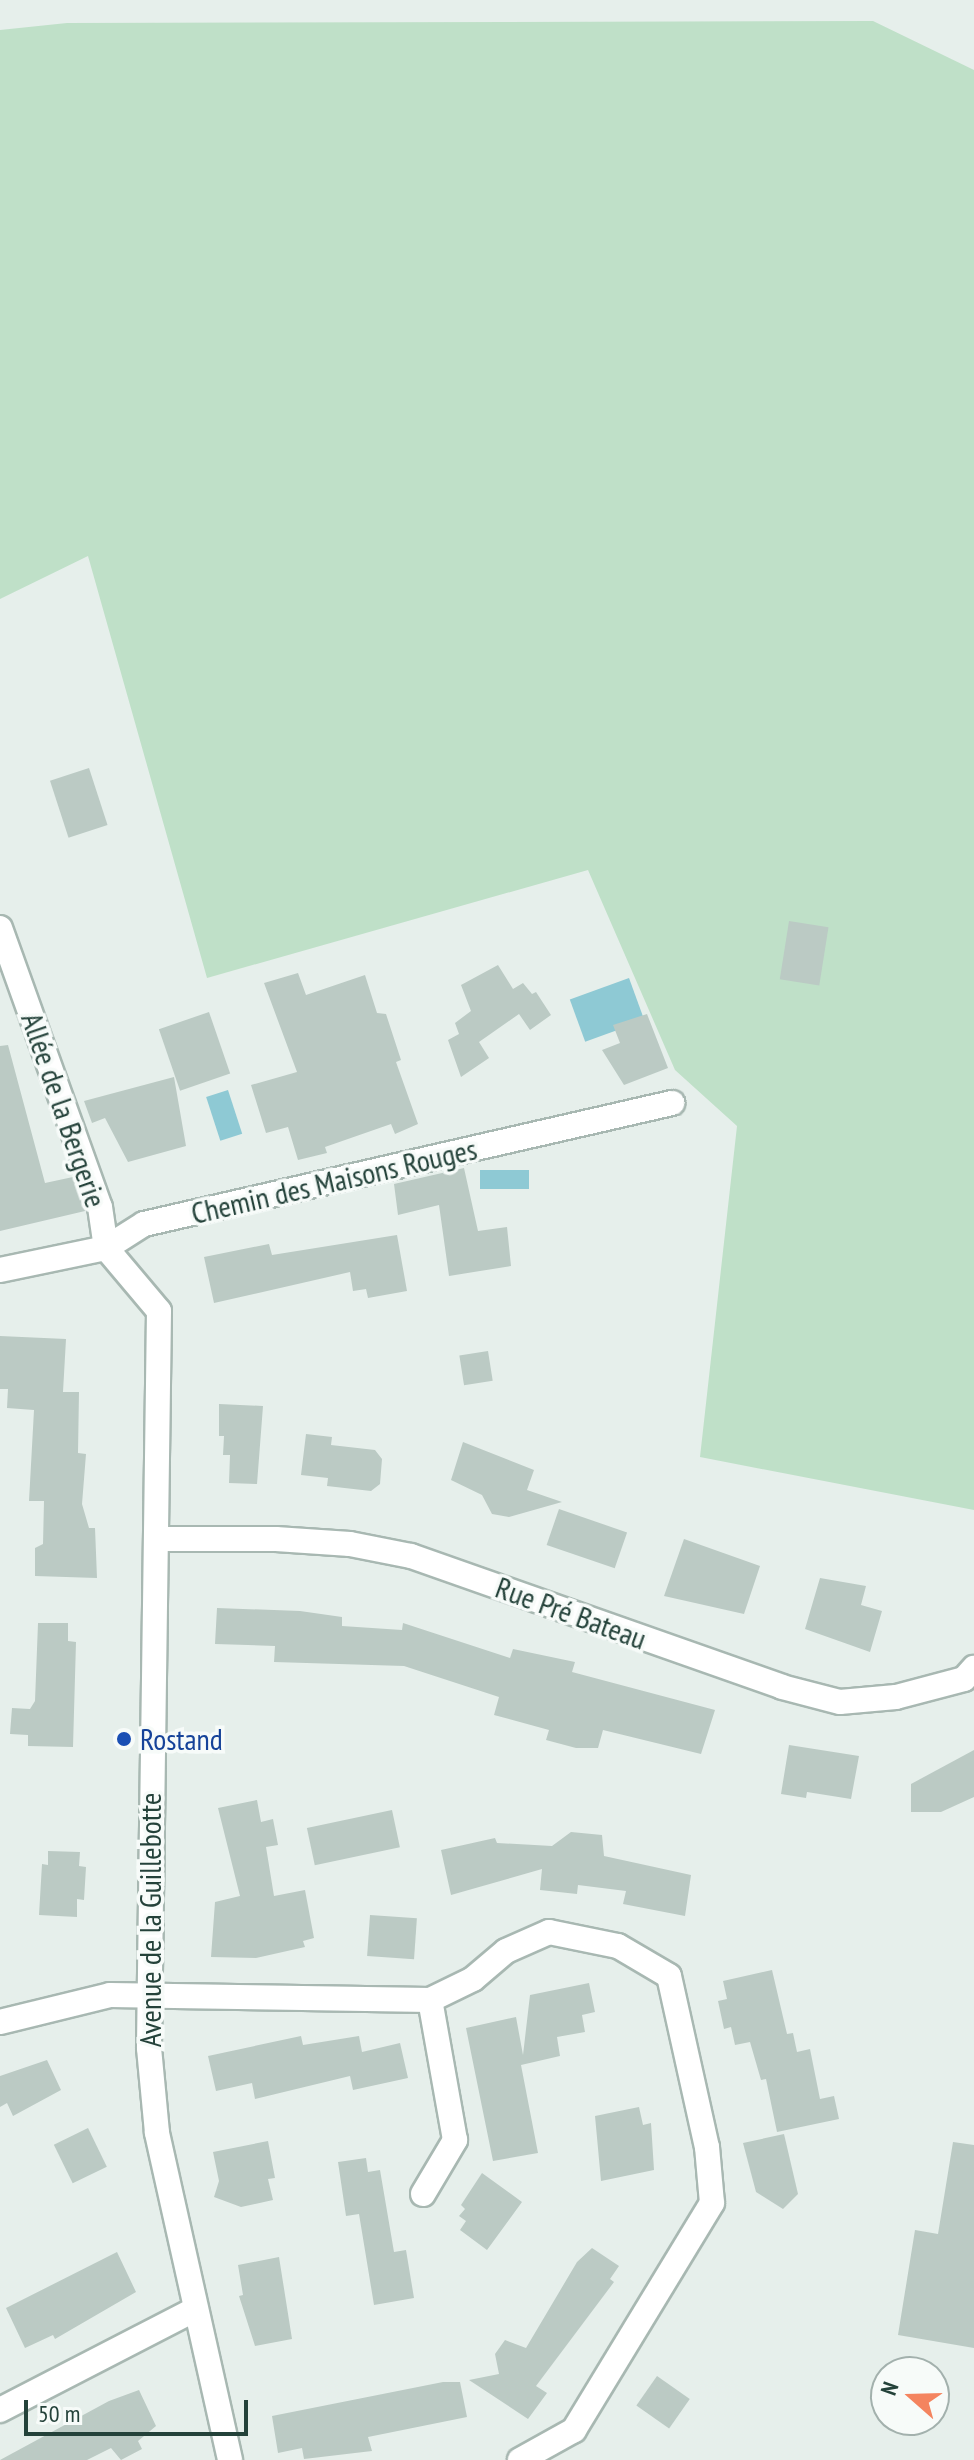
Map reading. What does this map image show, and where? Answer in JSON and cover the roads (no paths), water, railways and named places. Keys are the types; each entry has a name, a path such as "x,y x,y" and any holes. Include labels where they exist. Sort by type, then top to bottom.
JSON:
{"street":[{"name":"Allée de la Bergerie","path":"0,928 100,1207 106,1248"},
{"name":"Chemin des Maisons Rouges","path":"0,1270 106,1248 144,1224 672,1103"},
{"name":"Avenue de la Guillebotte","path":"106,1248 159,1311 147,1993 157,2133 230,2460"},
{"name":"Rue Pré Bateau","path":"157,1539 320,1542 411,1556 782,1687 840,1702 896,1697 964,1679 974,1668"},
{"path":"0,2022 110,1995 147,1993 389,2003 430,2000 473,1979 506,1951 549,1932 618,1946 669,1976 693,2071 712,2203 574,2430 520,2460"},
{"path":"423,2194 455,2140 430,2000"},
{"path":"0,2410 196,2309"}],"water":[{"path":"629,978 644,1020 585,1042 570,1000"},
{"path":"228,1090 242,1134 220,1141 206,1097"},
{"path":"480,1170 529,1170 529,1189 480,1189"}],"place":[{"name":"Rostand","path":"124,1739"}]}
